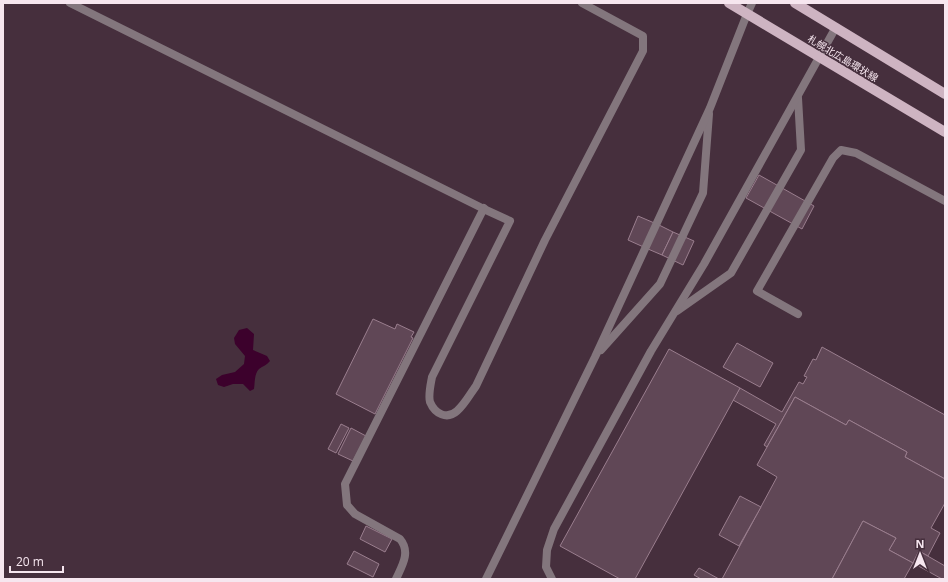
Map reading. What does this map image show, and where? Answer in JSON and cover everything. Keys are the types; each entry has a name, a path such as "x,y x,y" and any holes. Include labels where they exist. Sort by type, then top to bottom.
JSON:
{"main road":[{"name":"札幌北広島環状線","path":"729,3 945,132"},
{"path":"795,3 945,94"}],"street":[{"path":"70,3 510,221 432,376 429,401 436,411 443,416 449,416 456,412 463,405 476,386 545,240 643,51 643,36 582,3"},
{"path":"486,579 595,357 710,108 746,14 752,3"},
{"path":"552,579 546,567 547,550 554,529 651,351 704,264 836,27"},
{"path":"673,314 731,273 801,150 798,97"},
{"path":"595,357 660,284 700,200 703,193 710,108"},
{"path":"798,314 757,291 833,158 841,150 856,153 945,201"},
{"path":"396,579 405,559 405,544 400,539 356,514 347,505 345,484 484,208"}],"shaded area":[{"path":"247,328 254,334 253,350 267,356 270,361 257,371 254,389 250,391 243,384 233,384 224,387 218,385 216,379 222,375 235,372 244,364 245,356 235,344 234,338 239,330"}],"building":[{"path":"759,175 814,206 802,229 746,198"},
{"path":"638,216 659,225 648,249 628,240"},
{"path":"659,225 673,232 662,255 648,249"},
{"path":"673,232 694,241 683,265 662,255"},
{"path":"373,319 395,329 397,324 414,332 411,337 413,338 375,414 336,394"},
{"path":"737,343 773,363 760,387 723,367"},
{"path":"822,347 945,415 945,479 905,457 907,452 849,420 846,425 795,397 767,447 764,445 776,424 733,400 740,388 782,412 799,382 803,384 807,377 804,376 813,359 816,360"},
{"path":"669,349 740,388 635,579 620,579 560,546"},
{"path":"795,397 846,425 849,420 907,452 905,457 945,479 945,503 931,528 940,533 928,556 919,551 913,563 889,550 896,538 863,521 832,579 722,579 777,477 757,465"},
{"path":"341,424 349,428 336,453 328,449"},
{"path":"351,428 366,436 353,461 338,454"},
{"path":"740,496 761,507 739,546 719,535"},
{"path":"863,521 896,538 889,550 913,563 904,579 832,579"},
{"path":"366,526 392,539 385,552 360,539"},
{"path":"354,551 379,564 373,577 347,564"},
{"path":"919,551 945,566 945,579 942,579 913,563"},
{"path":"699,568 719,579 701,579 694,575"}]}
